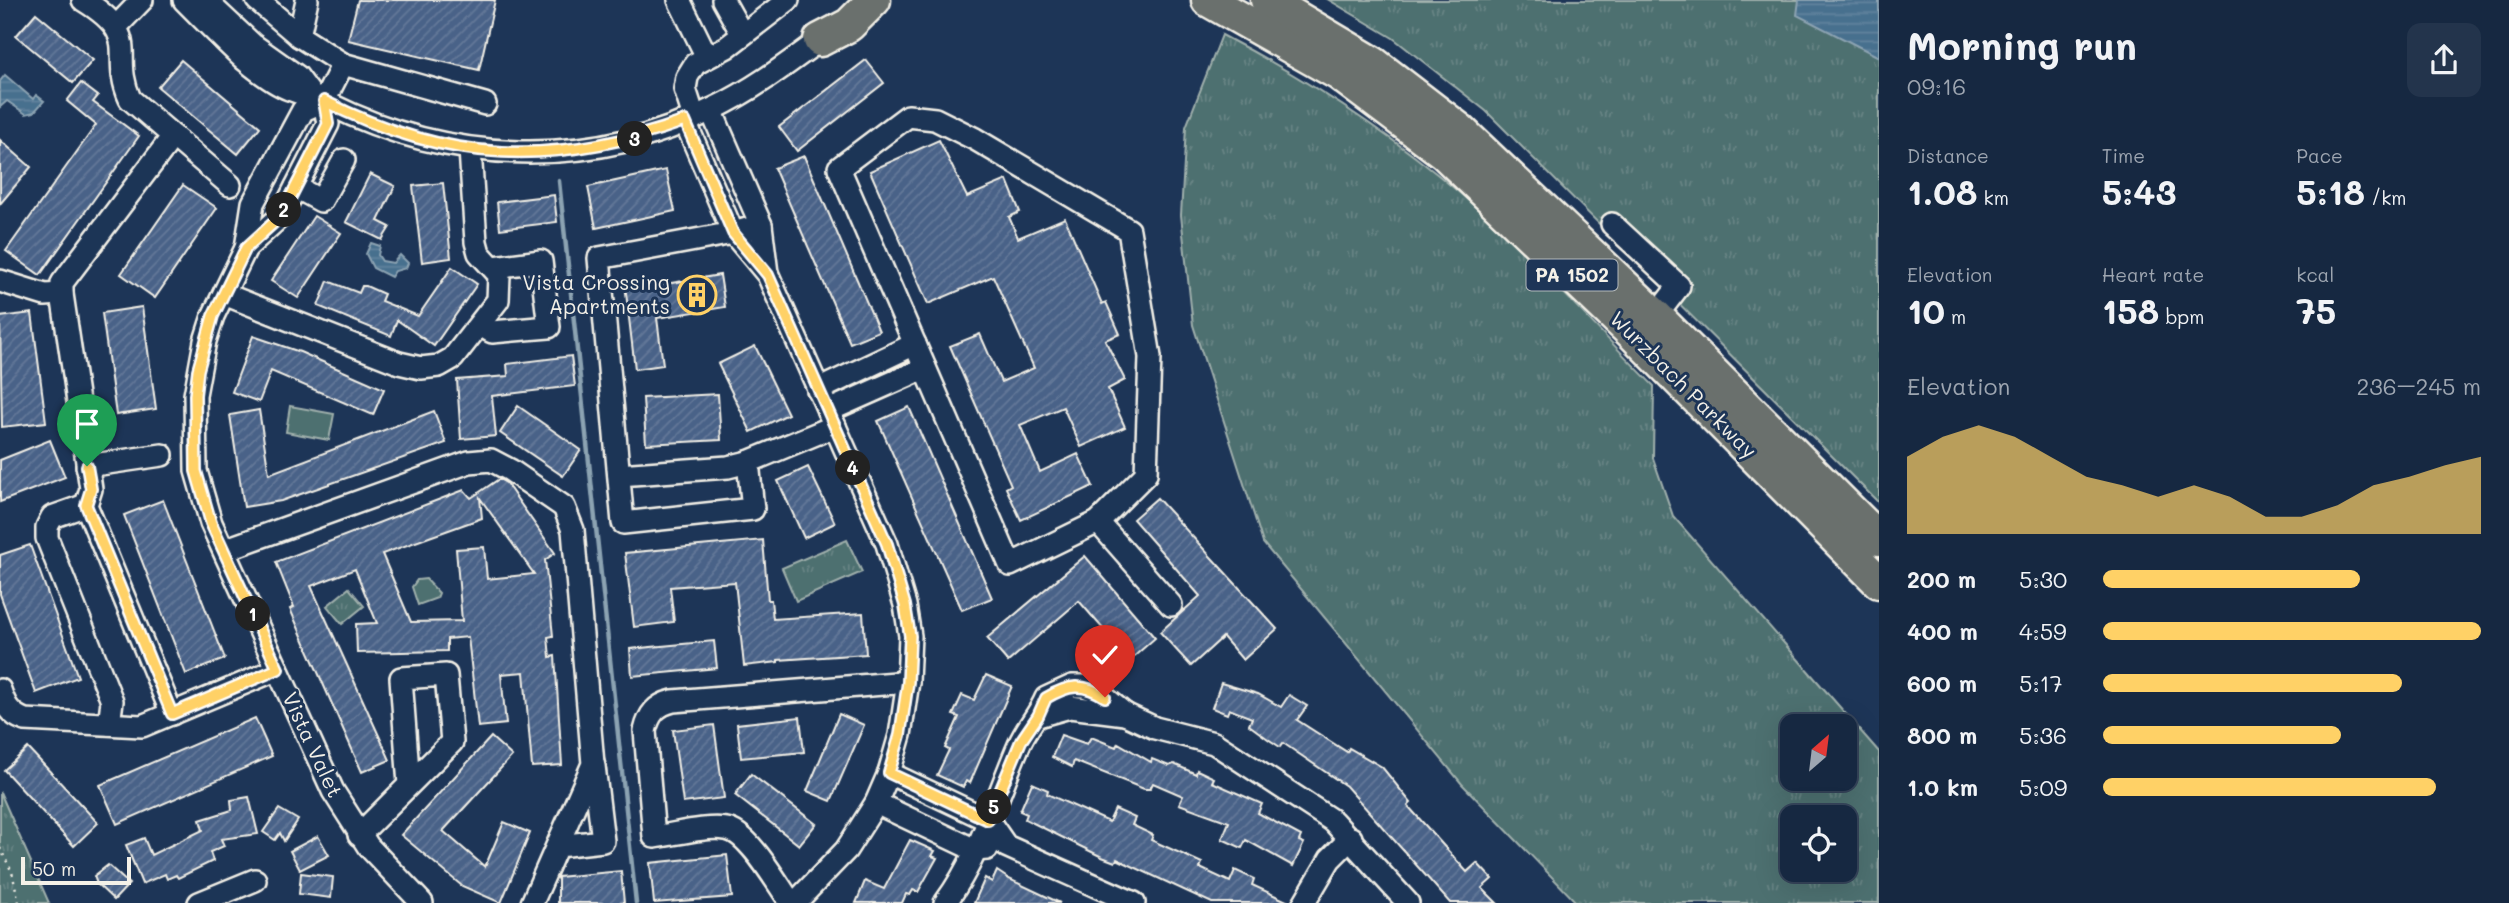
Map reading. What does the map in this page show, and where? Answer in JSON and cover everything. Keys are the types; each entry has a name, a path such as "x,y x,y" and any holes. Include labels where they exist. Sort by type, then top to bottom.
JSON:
{"highway":[{"path":"820,40 843,0"},
{"path":"820,40 849,25 874,0"},
{"name":"Wurzbach Parkway","path":"1267,0 1374,63 1460,130 1656,316 1879,539"},
{"name":"Wurzbach Parkway","path":"1219,6 1339,74 1444,153 1635,336 1879,582"}],"street":[{"path":"83,0 122,11 125,88 130,99 230,185"},
{"path":"184,0 246,61 287,89 317,98 389,132 470,149 542,152 583,149 633,139 696,116 820,40"},
{"path":"205,0 252,44 297,76 317,98"},
{"path":"257,0 299,36 343,64 485,104"},
{"path":"299,36 307,0"},
{"path":"679,0 707,57"},
{"path":"723,0 742,34"},
{"path":"768,275 733,233 685,89 687,77 695,64 788,0"},
{"path":"317,98 343,64"},
{"name":"Vista Valet","path":"246,248 281,216 328,124 317,98 303,110 253,203 246,248 213,316 200,360 194,420 196,471 211,523 333,791 359,835 422,903"},
{"path":"696,116 761,225 768,275 898,574 910,636 908,682 900,735 889,773 876,803 846,850 793,903 746,841 736,832 718,829 654,837 645,731 654,710 673,701 908,682"},
{"path":"908,116 935,119 975,139 1129,230 1150,357 1146,474 1098,522 1010,565 925,368 839,168 908,116"},
{"path":"172,714 86,505 91,489 62,283 173,136"},
{"path":"224,294 399,363 421,368 439,366 453,358 498,300 499,275 479,253 476,242 470,149"},
{"path":"296,187 321,201 344,160"},
{"path":"748,462 753,509 623,523 599,258 733,233 761,225"},
{"path":"1618,229 1679,286 1656,316"},
{"path":"480,325 492,332 549,327 541,261 494,267"},
{"path":"0,281 46,295 62,295"},
{"path":"818,390 915,344"},
{"path":"619,475 728,467 748,462 925,368"},
{"path":"87,466 162,455"},
{"path":"224,550 469,462 491,460 564,507 570,517 593,764 603,841 558,846"},
{"path":"86,505 52,517 47,527 47,538 112,701 109,724"},
{"path":"1098,522 1171,606"},
{"path":"0,690 6,706 14,716 25,720 142,726 278,669"},
{"path":"359,835 409,785 452,742 446,675 401,678 409,785"},
{"path":"945,903 975,850 1021,741 1038,716 1070,707 1125,714 1168,733 1214,743 1318,809 1351,838 1408,903"},
{"path":"533,903 593,764"},
{"path":"889,773 988,820 1006,846 1134,903"},
{"path":"921,825 936,795"},
{"path":"876,803 975,850 1006,846"},
{"path":"1304,903 1331,859 1351,838"},
{"path":"199,903 255,880"}],"path":[{"path":"0,848 12,872 19,903"}],"green space":[{"path":"1329,0 1879,0 1879,503 1486,111 1393,38"},
{"path":"1222,35 1285,70 1376,128 1461,194 1511,240 1654,386 1653,458 1673,516 1846,714 1780,714 1780,791 1857,791 1857,727 1879,752 1879,903 1577,903 1462,784 1263,543 1193,325 1181,215 1186,127"},
{"path":"290,406 334,414 329,440 286,432"},
{"path":"847,540 862,572 796,601 782,568"},
{"path":"426,579 439,593 437,598 418,605 412,587 417,580"},
{"path":"349,588 364,606 342,624 327,606"},
{"path":"0,792 49,903 0,903"}],"water":[{"path":"1799,0 1879,0 1879,57 1797,15"},
{"path":"5,75 33,99 36,95 44,101 34,112 26,114 7,101 0,107 0,81"},
{"path":"371,243 380,246 378,255 382,261 393,263 400,255 408,263 406,268 395,271 391,277 373,268 366,254"}],"building":[{"path":"358,0 495,0 479,70 348,40"},
{"path":"36,13 93,60 73,83 16,36"},
{"path":"181,60 260,127 238,154 158,87"},
{"path":"866,60 884,83 797,151 779,127"},
{"path":"81,83 98,96 93,102 139,136 40,275 6,251 96,125 67,101"},
{"path":"0,140 31,167 0,204"},
{"path":"939,140 967,197 1007,180 1020,212 1009,217 1018,238 1065,218 1102,304 1106,302 1120,334 1105,340 1125,380 1108,389 1125,427 1081,447 1063,407 1020,425 1040,472 1078,454 1093,486 1021,520 1006,488 1011,485 950,346 980,334 1001,382 1034,368 993,276 928,304 870,171"},
{"path":"804,156 879,331 850,343 774,168"},
{"path":"666,170 675,211 596,228 588,187"},
{"path":"370,174 395,186 378,221 390,227 382,240 346,222"},
{"path":"443,183 451,258 422,262 413,186"},
{"path":"183,185 217,208 155,298 121,274"},
{"path":"554,195 557,222 500,229 497,202"},
{"path":"314,216 341,233 298,298 271,281"},
{"path":"452,267 477,284 434,346 397,320 391,336 318,306 328,281 359,293 362,286 366,286 384,294 381,301 418,316"},
{"path":"720,275 725,307 657,318 663,365 635,369 625,284 653,281 653,286"},
{"path":"142,307 156,409 116,415 102,313"},
{"path":"32,313 46,422 2,427 0,317"},
{"path":"253,336 300,352 384,389 373,415 271,371 259,402 232,392"},
{"path":"755,346 788,414 751,432 718,364"},
{"path":"571,356 575,386 492,396 496,436 461,439 457,380 508,376 507,364"},
{"path":"718,394 721,440 646,444 643,398"},
{"path":"518,406 581,450 563,476 500,433"},
{"path":"909,407 992,598 962,610 878,421"},
{"path":"259,410 269,474 434,411 446,443 281,501 244,507 230,415"},
{"path":"50,440 65,477 0,502 0,460"},
{"path":"808,467 835,523 804,538 778,481"},
{"path":"499,479 506,483 555,553 545,560 553,636 548,637 550,657 555,656 562,765 532,767 524,672 501,674 506,724 478,727 468,637 447,639 447,651 357,653 356,624 377,623 355,569 311,586 390,760 362,772 290,609 294,607 276,562 464,490 471,498","holes":["480,498 534,574 487,579 484,547 456,549 462,621 411,622 382,554 482,518"]},
{"path":"1157,498 1277,629 1243,660 1223,637 1191,666 1160,632 1200,596 1133,519"},
{"path":"163,500 225,659 186,674 124,515"},
{"path":"763,540 768,600 771,600 773,619 863,613 866,654 778,660 744,666 735,582 670,587 674,622 634,627 625,553"},
{"path":"30,545 78,677 36,693 0,594 0,555"},
{"path":"1085,556 1155,638 1130,660 1079,601 1008,662 987,638"},
{"path":"714,641 717,668 632,676 630,649"},
{"path":"986,675 1012,686 970,783 966,781 963,787 937,775 949,750 945,748 959,717 953,715 962,695 974,700"},
{"path":"1221,683 1258,694 1281,707 1289,695 1307,706 1297,720 1347,752 1349,748 1382,767 1411,803 1408,806 1467,872 1477,863 1492,879 1482,888 1497,903 1450,903 1346,786 1283,743 1280,747 1268,739 1249,725 1252,718 1229,709 1227,714 1212,708"},
{"path":"839,714 864,725 831,801 807,791"},
{"path":"800,717 804,752 741,758 737,724"},
{"path":"255,718 272,756 117,824 100,785"},
{"path":"714,725 724,798 683,803 673,730"},
{"path":"1061,735 1087,744 1091,737 1116,747 1118,743 1151,762 1152,759 1169,766 1174,764 1196,774 1197,770 1214,778 1212,782 1262,804 1258,813 1301,836 1299,841 1304,843 1293,866 1246,840 1242,848 1222,839 1229,822 1179,804 1183,796 1153,783 1150,789 1144,789 1074,761 1072,767 1052,757"},
{"path":"491,737 512,756 443,831 485,867 504,822 530,833 501,903 462,886 401,835"},
{"path":"28,748 98,823 74,846 4,770"},
{"path":"751,774 816,824 799,845 735,795"},
{"path":"1032,783 1048,790 1047,794 1109,822 1115,809 1135,818 1132,825 1153,835 1151,840 1202,863 1200,868 1230,882 1235,870 1254,879 1252,885 1291,903 1212,903 1117,859 1115,862 1102,857 1025,819 1027,814 1020,811"},
{"path":"249,797 258,834 221,839 224,846 210,852 213,861 178,878 176,875 167,879 165,874 142,884 126,845 144,838 151,855 203,830 200,820 232,810 231,800"},
{"path":"279,809 298,820 284,841 280,833 275,840 263,832"},
{"path":"318,836 329,855 300,870 290,851"},
{"path":"910,840 935,851 932,856 937,858 918,892 913,890 910,895 906,894 902,903 856,903 865,881 884,889"},
{"path":"727,855 732,897 654,903 650,863"},
{"path":"108,865 129,884 114,900 97,884 94,876"},
{"path":"621,871 624,903 558,903 558,877"},
{"path":"997,871 1060,903 974,903 985,878 992,882"},
{"path":"301,873 333,877 331,898 299,894"}],"waterway":[{"path":"559,181 636,903"}],"place":[{"name":"Vista Crossing Apartments","path":"697,295"}],"route":[{"path":"87,466 91,489 86,505 172,714 278,669 211,523 196,471 195,395 198,370 213,316 246,248 281,216 328,124 324,101 389,132 430,143 504,152 583,149 633,139 685,121 733,233 768,275 898,574 910,636 908,682 896,755 889,773 988,820 1021,741 1038,716 1046,698 1072,686 1084,686 1105,697"}]}
